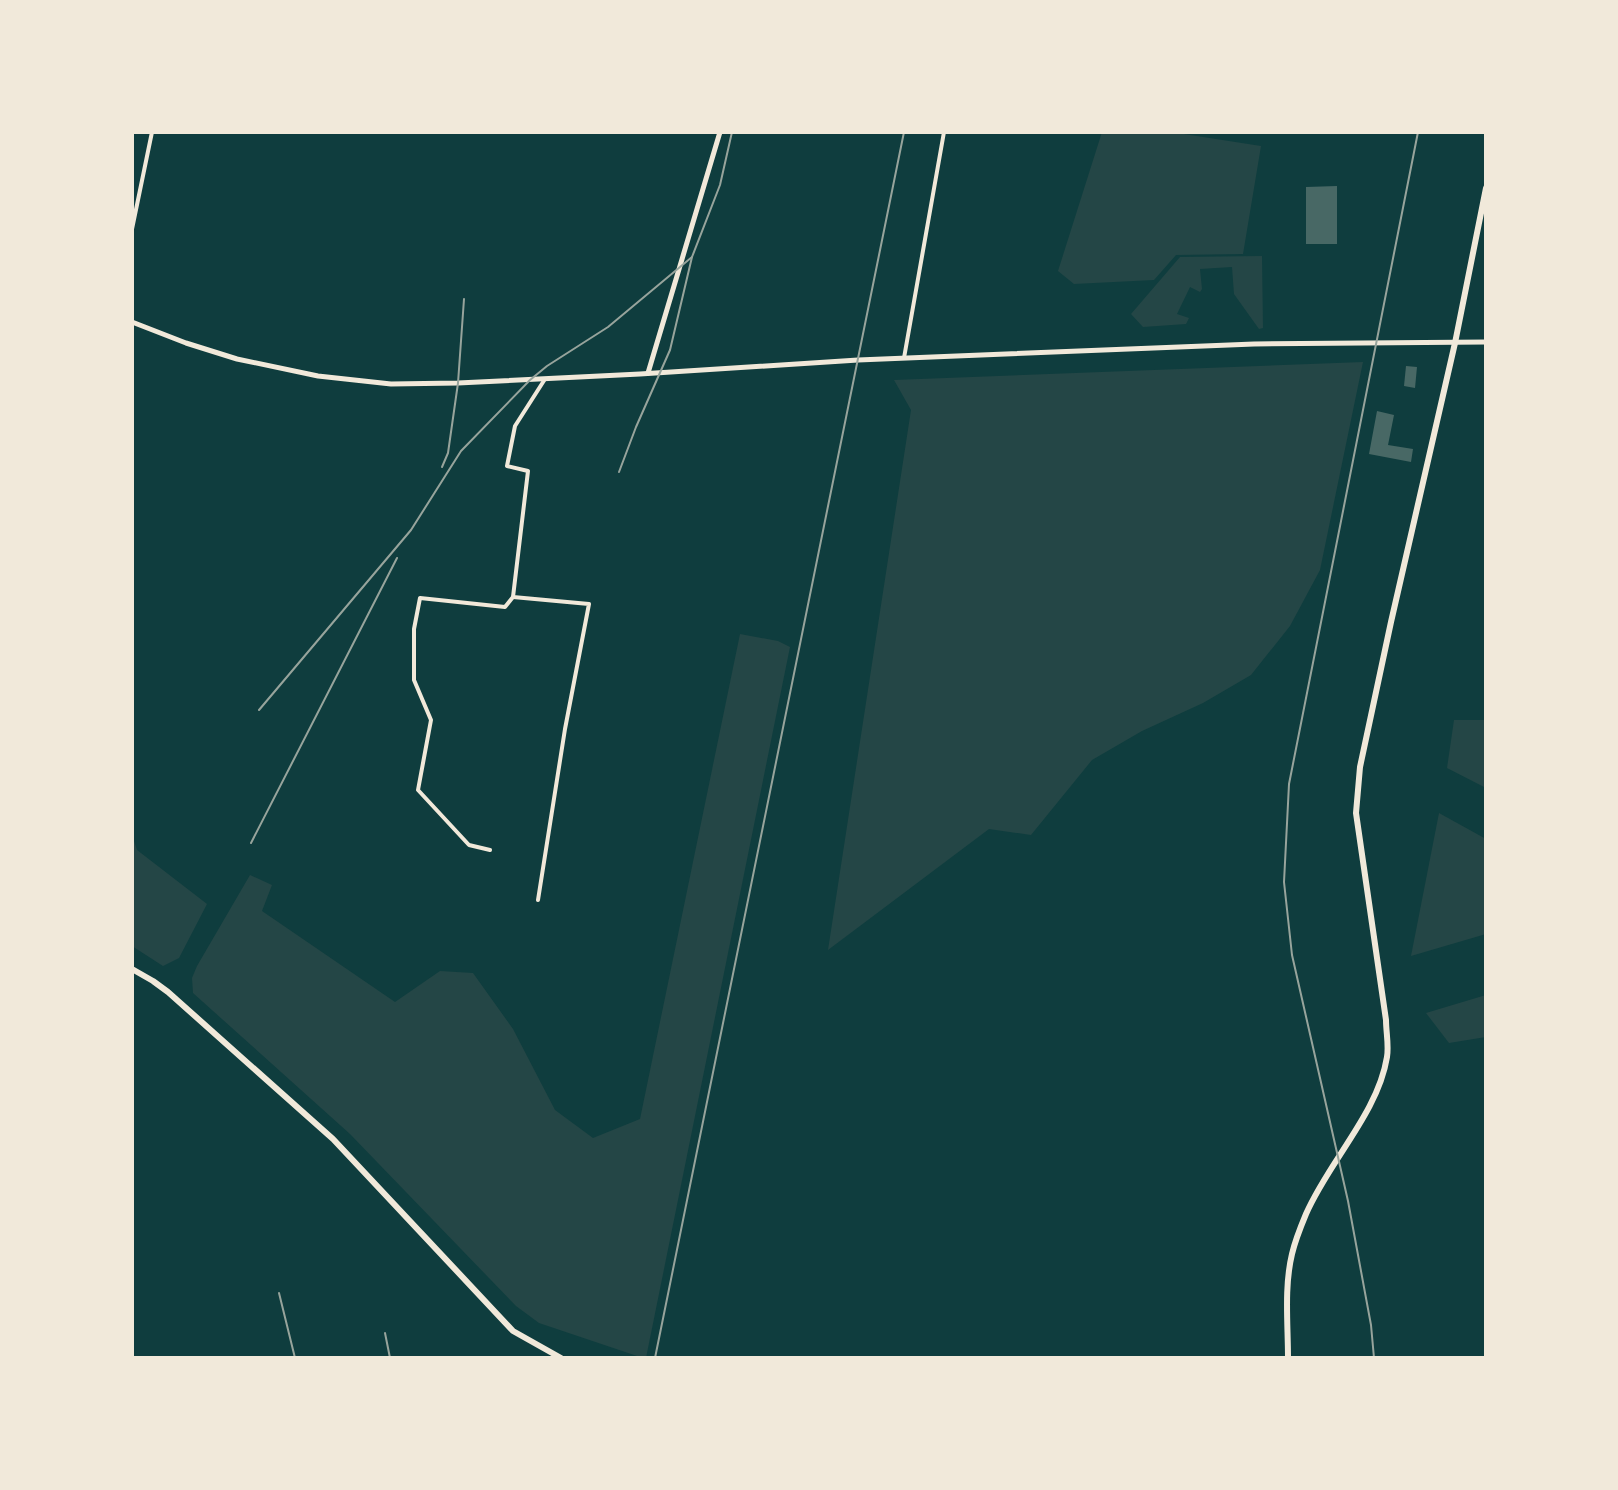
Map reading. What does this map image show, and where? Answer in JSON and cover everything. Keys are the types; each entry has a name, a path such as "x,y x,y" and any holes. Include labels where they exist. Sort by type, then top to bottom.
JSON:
{"main road":[{"path":"648,373 720,132"},
{"path":"1288,1358 1292,1254 1307,1213 1364,1116 1383,1076 1388,1054 1386,1020 1356,813 1360,767 1455,343 1486,188"},
{"path":"132,322 237,359 318,376 391,384 1254,344 1486,342"},
{"path":"132,969 168,992 333,1139 513,1331 561,1358"}],"street":[{"path":"132,229 152,132"},
{"path":"904,358 944,132"},
{"path":"490,850 469,845 418,790 431,720 414,680 414,629 420,598 505,607 513,597 528,471 507,466 515,426 545,379"},
{"path":"513,597 589,604 565,729 538,900"}],"shaded area":[{"path":"1102,132 1171,132 1261,146 1243,254 1176,255 1154,280 1074,284 1058,271"},
{"path":"1262,256 1263,328 1259,329 1234,294 1232,267 1200,269 1202,289 1200,292 1190,287 1177,314 1189,318 1186,324 1143,327 1131,314 1180,257"},
{"path":"1363,362 1320,570 1290,626 1251,675 1092,760 1031,835 989,829 828,950 911,410 894,380"},
{"path":"740,634 778,641 790,647 646,1358 643,1358 539,1323 516,1306 350,1134 193,993 192,978 250,875 272,885 262,911 395,1002 440,971 473,973 513,1029 555,1110 593,1138 640,1119"},
{"path":"1454,720 1486,720 1486,788 1447,768"},
{"path":"1439,813 1486,839 1486,934 1411,956"},
{"path":"132,835 137,850 207,904 179,958 163,966 132,946"},
{"path":"1486,995 1486,1037 1449,1043 1426,1013"}],"building":[{"path":"1337,186 1337,244 1306,244 1306,187"},
{"path":"1406,366 1417,367 1415,388 1404,386"},
{"path":"1377,411 1394,415 1388,445 1413,449 1411,462 1369,454"}],"railway":[{"path":"259,710 411,530 461,451 530,380 608,327 692,257 720,185 732,132"},
{"path":"655,1358 904,132"},
{"path":"1374,1358 1371,1325 1348,1201 1292,955 1284,882 1289,784 1418,132"},
{"path":"619,472 670,350 692,257"},
{"path":"442,467 448,453 458,383 464,299"},
{"path":"251,843 397,558"},
{"path":"279,1293 295,1358"},
{"path":"385,1333 390,1358"}]}
